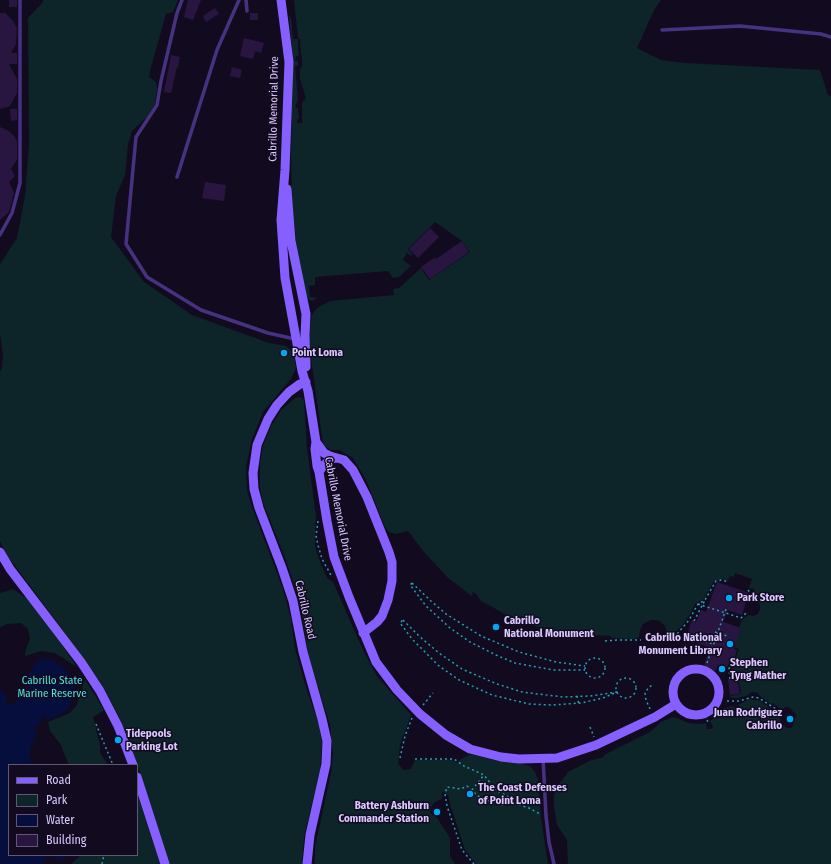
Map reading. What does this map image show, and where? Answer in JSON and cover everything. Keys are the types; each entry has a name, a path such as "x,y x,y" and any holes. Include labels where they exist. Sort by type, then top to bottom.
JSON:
{"street":[{"name":"Cabrillo Memorial Drive","path":"281,0 289,62 281,242 285,278 296,340 302,371 306,382"},
{"name":"Cabrillo Memorial Drive","path":"285,170 288,193 290,241 306,314 306,382 316,442 314,450 317,468 319,472 334,557 363,633 377,622 385,609 391,590 392,562 385,539 360,482 344,460 324,453 316,442"},
{"name":"Cabrillo Road","path":"306,382 300,384 289,392 277,405 268,419 257,445 253,473 254,489 259,508 293,601 304,656 324,724 327,741 326,769 310,835 307,864"},
{"path":"319,472 324,464 331,459 336,458"},
{"path":"0,552 14,574 80,662 100,692 118,726 133,764"},
{"path":"363,633 376,662 397,690 420,714 446,735 470,749 483,753 519,759 557,758 596,745 655,717 676,704"},
{"path":"699,669 710,673 717,682 719,693 716,704 707,712 696,715 690,714 684,712 676,704 672,690 678,677 687,670 699,669"},
{"path":"138,780 165,864"}],"lane":[{"path":"0,235 12,213 20,183 20,0"},
{"path":"182,0 177,13 157,105 136,137 126,244 147,277 201,310 268,333 296,340"},
{"path":"177,177 217,50 239,0"},
{"path":"246,0 247,11"},
{"path":"662,30 740,26 831,36"},
{"path":"543,758 546,816 549,842 554,864"}],"path":[{"path":"694,621 699,609 703,606 716,581 722,580 728,582"},
{"path":"584,666 549,661 519,652 481,636 446,614 431,602 412,583 410,585 426,606 450,628 470,642 496,655 515,663 547,669 567,671 585,670"},
{"path":"748,590 752,601"},
{"path":"664,641 678,633 689,620 698,604 705,600"},
{"path":"698,604 741,618 747,612"},
{"path":"707,663 716,632 726,609"},
{"path":"403,620 439,653 462,668 478,677 522,692 563,697 617,692 602,698 579,704 552,706 529,704 492,695 459,680 439,666 420,648 400,622 403,620"},
{"path":"716,632 727,636"},
{"path":"690,633 689,636 713,644"},
{"path":"605,641 641,640"},
{"path":"594,658 601,660 605,667 604,672 597,678 588,676 584,666 587,661 594,658"},
{"path":"730,679 729,669 732,660"},
{"path":"567,664 567,671"},
{"path":"720,673 725,669 729,669"},
{"path":"629,678 635,684 635,692 632,696 623,698 617,692 616,685 621,679 629,678"},
{"path":"651,711 646,700 646,693 649,687 654,684"},
{"path":"420,708 433,693"},
{"path":"577,696 579,704"},
{"path":"727,701 739,701 753,697 760,698 782,713"},
{"path":"400,758 404,736 413,714"},
{"path":"96,724 113,764"},
{"path":"590,727 594,739"},
{"path":"415,759 454,758 464,766 484,775 496,790 507,796 513,803"},
{"path":"472,790 484,775"},
{"path":"474,864 462,850 447,806 445,794 447,787 461,789 467,786 478,796 493,803 503,805 513,803 529,808 542,815"}],"green space":[{"path":"43,0 178,0 173,12 166,14 150,71 149,77 156,82 157,89 155,104 147,117 132,131 128,145 125,175 116,196 111,237 144,282 192,315 269,343 286,346 293,352 296,368 291,379 263,412 252,439 246,467 247,490 283,589 291,619 295,649 320,728 322,741 320,770 304,837 302,864 169,864 130,742 105,690 82,656 7,555 0,541 0,372 3,356 0,333 0,264 17,238 25,196 29,145 28,18 43,2"},
{"path":"294,0 661,0 654,10 637,48 661,60 685,63 820,70 828,95 831,96 831,864 568,864 567,840 557,825 554,796 557,787 568,772 589,761 604,757 604,755 650,732 661,722 674,717 689,723 706,723 707,729 712,729 713,727 710,721 719,715 724,708 732,706 736,708 739,707 738,705 750,699 761,701 770,709 781,715 781,724 787,728 791,728 793,726 796,715 789,707 785,707 782,710 773,703 771,704 758,693 749,693 749,695 738,698 732,698 730,696 741,694 738,676 734,675 731,670 739,649 734,647 741,628 739,627 742,620 748,615 753,616 758,614 760,609 760,604 755,599 754,589 749,588 752,579 735,573 734,577 730,576 728,581 723,579 714,581 704,599 695,604 682,626 668,638 666,637 667,632 665,626 660,621 655,620 651,620 643,624 639,637 634,639 572,634 548,630 520,622 481,601 473,591 472,596 448,578 424,552 408,531 396,534 389,532 385,527 366,480 353,458 339,450 331,450 323,444 310,351 310,327 312,315 317,308 330,301 394,295 393,289 399,288 421,268 429,280 470,252 462,241 435,222 408,249 412,254 411,256 407,253 403,260 411,266 399,277 393,278 388,271 315,277 315,285 309,286 310,297 315,297 316,299 312,301 308,299 297,254 292,198 291,155 293,61 289,16 291,18 293,39 298,39 299,53 298,56 296,56 295,61 298,61 298,65 295,67 298,100 295,106 298,109 299,118 297,123 302,123 302,103 306,98 300,79 302,56 300,40 298,37"},
{"path":"300,397 304,400 307,448 316,517 315,546 320,562 327,578 333,582 363,650 377,676 411,715 400,745 398,763 403,770 411,769 415,760 452,760 458,763 461,759 471,754 493,760 530,766 535,772 538,780 541,818 548,864 476,864 465,850 448,795 442,791 442,799 435,802 431,807 430,813 438,819 450,838 450,856 455,864 315,864 315,847 331,773 333,753 330,725 309,658 301,609 294,584 263,503 260,487 260,463 263,446 271,426 282,409 295,398"},
{"path":"13,589 28,599 77,667 55,653 41,651 25,656 30,639 28,629 21,623 7,624 0,627 0,593"},
{"path":"85,679 104,710 93,717 100,745 100,753 107,764 68,764 61,745 50,731 48,722 70,713 77,705"},
{"path":"138,796 160,864 71,864 79,857 138,856"}],"water":[{"name":"Cabrillo State Marine Reserve","path":"43,658 51,660 65,668 73,681 74,691 69,708 61,714 46,720 43,712 40,723 34,729 37,734 31,746 29,760 33,762 33,764 8,764 8,856 49,856 45,858 43,864 0,864 0,689 7,697 6,705 15,703 22,697 29,699 31,695 27,682 28,675 36,662"},
{"path":"53,856 64,856 59,862"}],"building":[{"path":"9,0 17,0 17,7 9,7"},
{"path":"188,0 201,0 193,20 184,17"},
{"path":"215,8 219,14 206,22 203,16"},
{"path":"0,13 5,13 13,21 17,28 16,44 11,53 17,53 17,64 9,64 17,79 17,93 10,106 0,109"},
{"path":"250,13 258,13 258,20 250,20"},
{"path":"244,38 264,43 261,53 255,51 253,59 240,56"},
{"path":"171,55 180,57 171,93 164,92"},
{"path":"232,67 242,70 240,78 230,76"},
{"path":"10,109 17,109 17,120 11,121"},
{"path":"0,127 9,131 17,141 17,160 11,169 15,176 9,182 14,193 9,212 0,220"},
{"path":"205,182 226,185 224,201 202,198"},
{"path":"430,228 439,237 418,258 409,249"},
{"path":"462,241 469,252 430,279 421,267 434,258 436,259"},
{"path":"717,582 749,593 742,615 728,610 723,622 741,628 734,649 737,650 734,661 730,660 727,668 718,665 715,671 704,665 710,648 692,641 694,634 688,632 692,620 696,622 701,610 706,612"},
{"path":"737,678 740,694 730,695 728,679"},
{"name":"The Coast Defenses of Point Loma","path":"468,788 476,794 471,800 463,794"},
{"name":"Battery Ashburn Commander Station","path":"441,808 441,814 435,817 432,812 433,809"}],"place":[{"name":"Point Loma","path":"284,353"},
{"name":"Park Store","path":"729,598"},
{"name":"Cabrillo National Monument","path":"496,627"},
{"name":"Cabrillo National Monument Library","path":"730,644"},
{"name":"Stephen Tyng Mather","path":"722,669"},
{"name":"Juan Rodriguez Cabrillo","path":"790,719"},
{"name":"Tidepools Parking Lot","path":"118,740"},
{"name":"The Coast Defenses of Point Loma","path":"470,794"},
{"name":"Battery Ashburn Commander Station","path":"437,812"}]}
